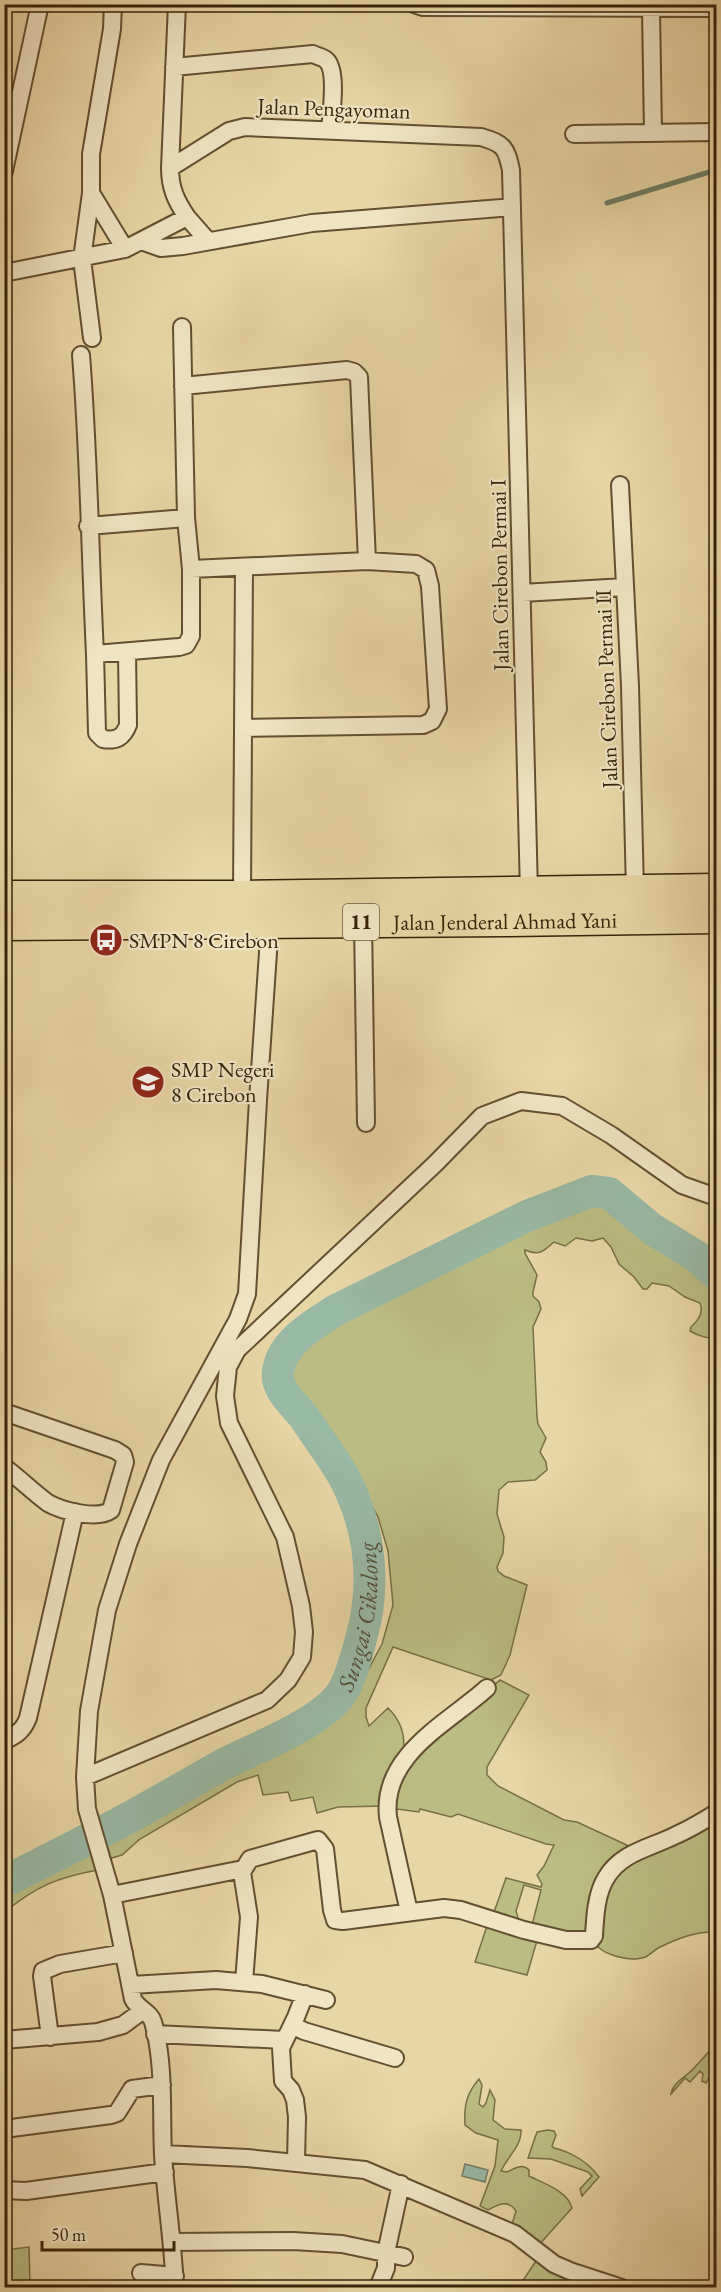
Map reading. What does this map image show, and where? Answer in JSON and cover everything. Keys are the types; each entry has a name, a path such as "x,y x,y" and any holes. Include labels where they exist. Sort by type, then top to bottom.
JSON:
{"highway":[{"name":"Jalan Jenderal Ahmad Yani","path":"4,896 242,896 717,889"},
{"name":"Jalan Jenderal Ahmad Yani","path":"4,925 717,918"}],"street":[{"path":"4,171 40,4"},
{"path":"92,338 82,259 91,193 91,154 112,29 113,5 127,4"},
{"path":"177,4 170,182 175,199 208,241"},
{"path":"414,4 423,7 717,8"},
{"path":"651,9 653,133"},
{"path":"174,68 313,54 326,60 329,64 333,89 330,130"},
{"name":"Jalan Pengayoman","path":"170,168 229,131 245,127 481,137 499,142"},
{"path":"574,134 717,132"},
{"name":"Jalan Cirebon Permai I","path":"499,142 507,153 511,170 529,893"},
{"path":"91,193 125,249"},
{"path":"141,241 161,248 183,246 312,223 512,207"},
{"path":"4,273 125,249 187,217"},
{"path":"95,654 186,645 191,636 191,569 186,518 182,327"},
{"path":"81,355 86,426 97,733 103,740 114,740 125,734 128,725 127,652"},
{"path":"183,386 347,370 354,372 359,377 367,561"},
{"name":"Jalan Cirebon Permai II","path":"620,485 635,891"},
{"path":"88,526 186,518"},
{"path":"191,569 367,561 416,564 426,570 430,586 438,709 432,721 423,725 243,728"},
{"path":"242,896 244,567"},
{"path":"522,593 625,587"},
{"path":"363,922 366,1123"},
{"path":"141,2273 175,2282 163,2154 162,2085 153,2020 136,2006 133,1999 112,1895 87,1809 85,1777 89,1711 107,1610 128,1544 161,1460 238,1320 248,1294 270,923"},
{"path":"85,1777 267,1700 288,1680 302,1657 304,1632 301,1606 285,1537 229,1423 225,1396 228,1367 237,1350 435,1164 482,1116 521,1101 562,1106 611,1135 682,1185 717,1197"},
{"path":"4,1467 50,1504 93,1515 106,1514 111,1510 125,1462 123,1455 115,1450 7,1418"},
{"path":"4,1741 17,1734 24,1727 28,1718 75,1512"},
{"path":"409,1912 388,1817 386,1801 390,1789 410,1750 486,1688"},
{"path":"244,1982 249,1917 242,1877 243,1869 250,1859 318,1840 325,1850 335,1920 343,1921 444,1908 461,1910 524,1930 566,1940 591,1940 602,1887 606,1877 621,1860 675,1836 717,1813"},
{"path":"112,1895 243,1869"},
{"path":"50,2037 43,1971 60,1964 124,1953"},
{"path":"131,1985 216,1980 244,1982 262,1984 326,2000"},
{"path":"296,2162 295,2100 291,2090 283,2081 280,2068 280,2048 304,1994"},
{"path":"4,2040 98,2032 123,2025 142,2011"},
{"path":"292,2025 304,2031 395,2058"},
{"path":"155,2034 284,2040"},
{"path":"4,2129 111,2115 117,2113 132,2089 162,2085"},
{"path":"163,2154 296,2162 365,2170 515,2234 554,2264 622,2288"},
{"path":"4,2190 26,2191 165,2172"},
{"path":"378,2288 386,2268 386,2253 401,2184"},
{"path":"171,2242 293,2241 342,2244 404,2257"}],"green space":[{"path":"601,1198 612,1203 654,1240 691,1257 698,1265 716,1289 714,1318 716,1337 707,1337 690,1331 701,1313 700,1303 685,1297 669,1286 652,1283 647,1289 643,1289 634,1277 619,1264 611,1247 603,1238 592,1241 576,1238 565,1246 554,1242 544,1251 537,1253 525,1250 537,1275 533,1296 539,1302 541,1309 533,1327 537,1417 538,1424 546,1438 540,1452 546,1462 547,1470 535,1480 508,1482 499,1490 497,1514 504,1537 498,1571 504,1576 527,1585 510,1655 501,1675 491,1680 393,1647 366,1708 369,1726 388,1708 397,1719 402,1731 403,1756 385,1806 338,1807 317,1813 313,1797 291,1801 288,1792 263,1795 258,1775 237,1782 140,1839 122,1855 105,1860 99,1841 206,1788 220,1775 256,1758 296,1733 327,1720 368,1670 382,1644 393,1605 388,1551 378,1517 354,1473 288,1381 289,1363 297,1345 320,1328 363,1304 444,1270 495,1239 536,1219 566,1207"},
{"path":"500,1680 529,1695 487,1767 487,1775 498,1786 564,1820 577,1822 631,1847 613,1860 587,1938 532,1925 541,1890 524,1885 516,1911 519,1921 525,1923 493,1915 506,1878 541,1887 542,1884 537,1875 554,1845 458,1814 451,1817 420,1809 419,1812 397,1809 394,1828 390,1812 400,1771"},
{"path":"716,1819 716,1932 686,1936 637,1959 613,1955 598,1947 603,1897 621,1865"},
{"path":"91,1842 98,1870 48,1884 27,1895 5,1912 5,1894"},
{"path":"488,1923 538,1937 527,1975 475,1962"},
{"path":"716,2044 716,2071 711,2074 706,2083 702,2081 703,2074 700,2071 690,2082 685,2078 671,2094 677,2083"},
{"path":"479,2079 482,2085 479,2104 483,2107 490,2090 495,2100 493,2120 505,2129 521,2130 517,2146 501,2171 526,2168 529,2170 529,2176 560,2192 570,2202 572,2208 538,2246 512,2224 516,2211 513,2207 507,2204 488,2210 480,2206 495,2166 498,2140 476,2133 465,2125 467,2100"},
{"path":"554,2131 556,2135 552,2146 554,2148 579,2158 599,2177 582,2196 580,2189 592,2176 588,2172 551,2159 528,2158 537,2132"},
{"path":"29,2247 30,2285 5,2285 5,2250"},
{"path":"538,2258 576,2276 571,2287 518,2288"}],"shaded area":[{"path":"465,2164 488,2170 485,2182 462,2176"}],"waterway":[{"path":"607,203 716,170"},
{"name":"Sungai Cikalong","path":"4,1882 121,1822 224,1764 305,1724 321,1714 343,1691 354,1664 366,1615 369,1596 368,1557 361,1518 346,1481 280,1385 278,1371 281,1361 286,1351 300,1335 336,1310 527,1216 592,1191 609,1193 652,1229 696,1256 716,1274"}],"place":[{"name":"SMPN 8 Cirebon","path":"106,940"},
{"name":"SMP Negeri 8 Cirebon","path":"148,1082"}]}
